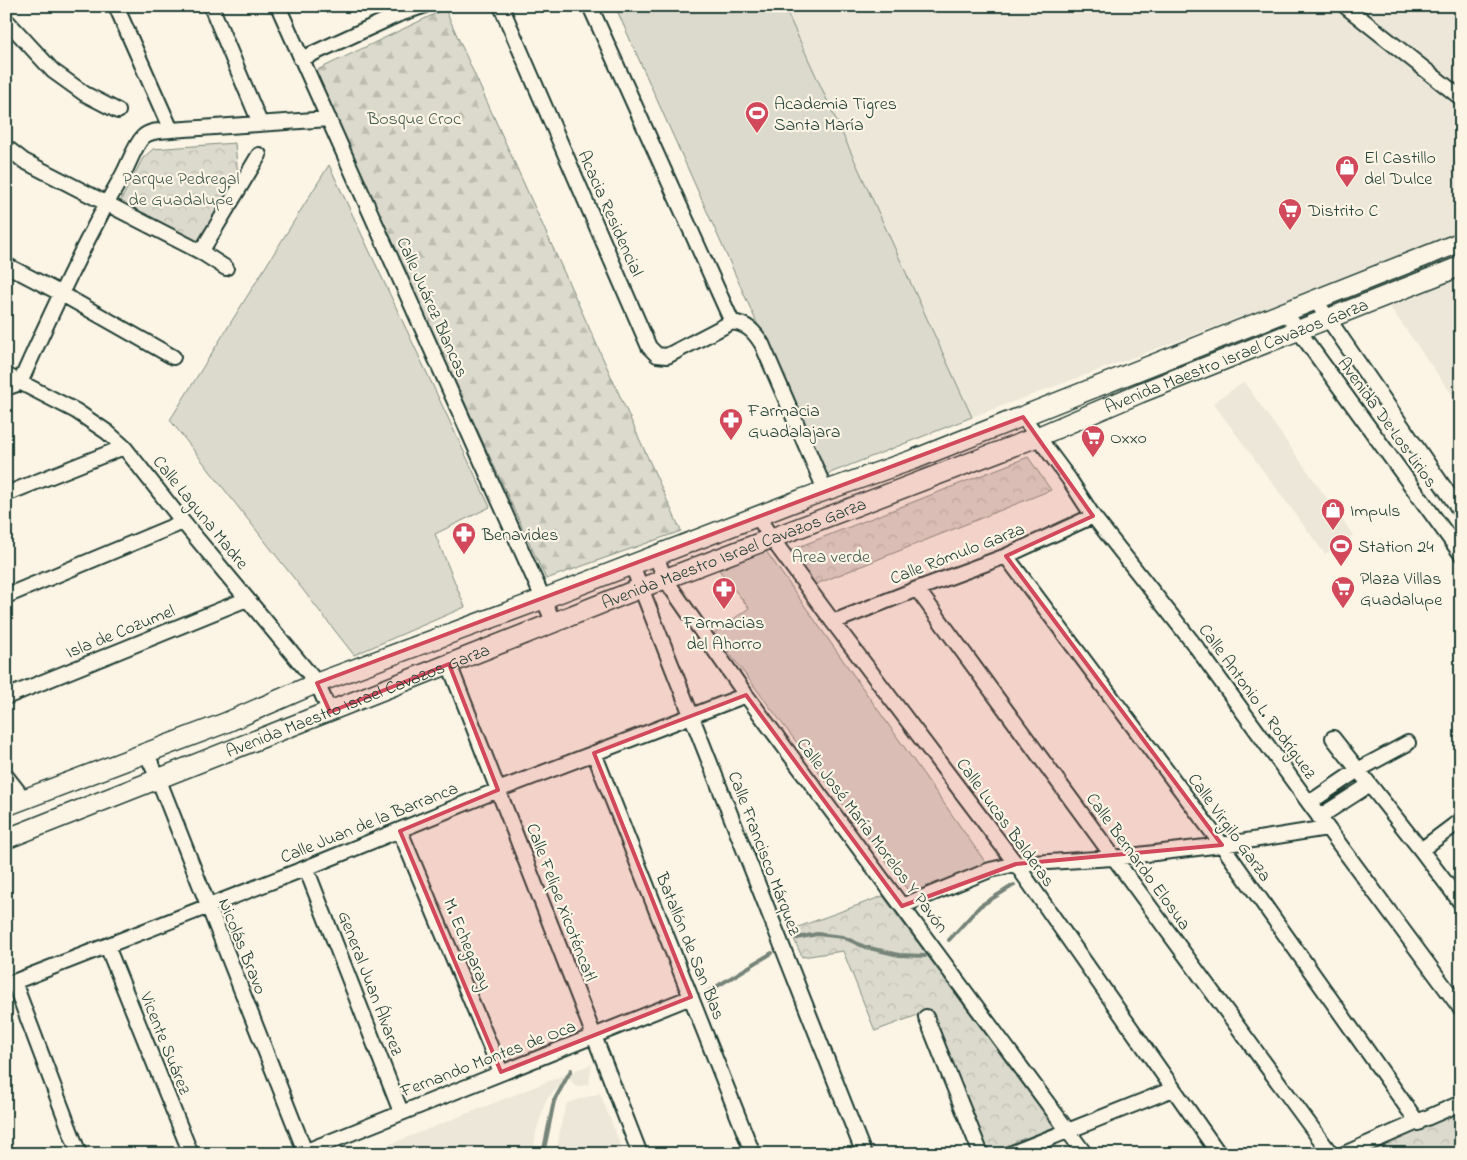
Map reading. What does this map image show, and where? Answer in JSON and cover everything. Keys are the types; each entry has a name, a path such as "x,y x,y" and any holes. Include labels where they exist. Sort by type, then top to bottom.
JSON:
{"main road":[{"name":"Avenida Maestro Israel Cavazos Garza","path":"6,806 226,723 317,683 543,599 802,499 826,492 1316,301 1461,242"},
{"name":"Avenida Maestro Israel Cavazos Garza","path":"6,839 641,588 1037,437 1140,393 1461,266"}],"street":[{"path":"116,6 171,130"},
{"path":"211,6 260,123"},
{"name":"Calle Juárez Blancas","path":"278,6 554,622"},
{"path":"301,59 395,11 423,6"},
{"name":"Acacia Residencial","path":"501,6 649,347 657,355 666,356 732,322"},
{"path":"590,6 732,322 741,323 749,327 754,331 762,344 826,492"},
{"path":"1345,6 1461,98"},
{"path":"6,20 53,72 85,94 118,111"},
{"path":"6,388 20,383 60,293 106,203 141,139 146,134 171,130 329,119"},
{"path":"6,147 24,161 201,252 226,268"},
{"path":"201,252 259,155"},
{"path":"6,265 60,293 173,357"},
{"name":"Avenida De Los Lirios","path":"1316,301 1461,512"},
{"name":"Avenida De Los Lirios","path":"1285,312 1461,554"},
{"name":"Calle Laguna Madre","path":"6,375 76,411 107,432 124,447 183,522 317,683 330,712"},
{"name":"Calle Antonio L. Rodríguez","path":"1022,416 1069,479 1093,516 1197,648 1308,803 1461,1009"},
{"path":"6,494 124,447"},
{"name":"Calle Rómulo Garza","path":"833,622 1006,556 1093,516"},
{"name":"Calle Lucas Balderas","path":"758,517 833,622 1016,864 1219,1154"},
{"path":"6,596 183,522"},
{"name":"Calle José María Morelos Y Pavón","path":"656,556 665,579 746,695 1086,1154"},
{"name":"Calle Virgilo Garza","path":"1006,556 1222,845 1418,1123"},
{"name":"Calle Francisco Márquez","path":"632,565 864,1154"},
{"name":"Calle Bernardo Elosua","path":"917,589 1331,1154"},
{"name":"Isla de Cozumel","path":"6,697 247,599"},
{"name":"Calle Felipe Xicoténcatl","path":"449,664 640,1154"},
{"name":"Calle Juan de la Barranca","path":"10,983 400,831 498,790 746,695"},
{"path":"1332,738 1461,903"},
{"path":"1308,803 1358,770 1408,743"},
{"name":"Nicolás Bravo","path":"146,753 158,778 303,1153"},
{"name":"Batallón de San Blas","path":"594,753 753,1154"},
{"path":"6,776 24,799"},
{"path":"902,906 990,870 1016,864 1113,858 1222,845 1323,823 1369,785"},
{"path":"1421,850 1461,820"},
{"name":"M. Echegaray","path":"400,831 501,1072"},
{"name":"General Juan Álvarez","path":"306,868 401,1112"},
{"name":"Vicente Suárez","path":"107,946 191,1154"},
{"path":"10,983 80,1154"},
{"name":"Fernando Montes de Oca","path":"303,1153 691,997"},
{"path":"926,1017 981,1154"},
{"path":"1010,1154 1173,1089"},
{"path":"1344,1154 1461,1104"}],"highlighted area":[{"path":"1023,417 1093,516 1006,556 1222,845 1016,864 902,906 746,695 594,753 691,997 501,1072 400,831 498,790 449,664 330,712 317,683"}],"shaded area":[{"path":"784,6 1461,6 1461,236 972,417"},
{"path":"1461,277 1461,407 1390,307"},
{"path":"1244,382 1353,535 1325,554 1213,403"},
{"path":"592,1064 589,1084 576,1087 568,1077 546,1100 536,1132 533,1154 365,1154"},
{"path":"600,1093 624,1154 556,1154 567,1103"}],"green space":[{"name":"Academia Tigres Santa María","path":"615,6 784,6 972,417 825,475"},
{"name":"Bosque Croc","path":"445,9 681,531 546,579 313,72"},
{"name":"Parque Pedregal de Guadalupe","path":"235,143 238,177 198,245 120,202 143,158 153,149"},
{"path":"329,165 490,507 435,534 465,607 354,655 170,420"},
{"name":"Area verde","path":"1028,457 1051,490 814,585 788,551"},
{"path":"766,551 986,863 910,893 714,633 749,608 719,570"},
{"path":"883,896 1054,1127 988,1153 931,1010 875,1031 843,951 802,957 790,930"},
{"path":"1461,1104 1461,1154 1350,1154"}],"waterway":[{"path":"949,940 980,906 1014,885"},
{"path":"797,938 817,934 843,937 865,947 899,955 925,956"},
{"path":"706,993 772,953"},
{"path":"543,1154 554,1101 571,1070"}],"place":[{"name":"Academia Tigres Santa María","path":"757,134"},
{"name":"El Castillo del Dulce","path":"1347,188"},
{"name":"Distrito C","path":"1290,231"},
{"name":"Farmacia Guadalajara","path":"731,441"},
{"name":"Oxxo","path":"1093,458"},
{"name":"Impuls","path":"1333,531"},
{"name":"Benavides","path":"464,555"},
{"name":"Station 24","path":"1341,567"},
{"name":"Plaza Villas Guadalupe","path":"1343,609"},
{"name":"Farmacias del Ahorro","path":"724,610"}]}
